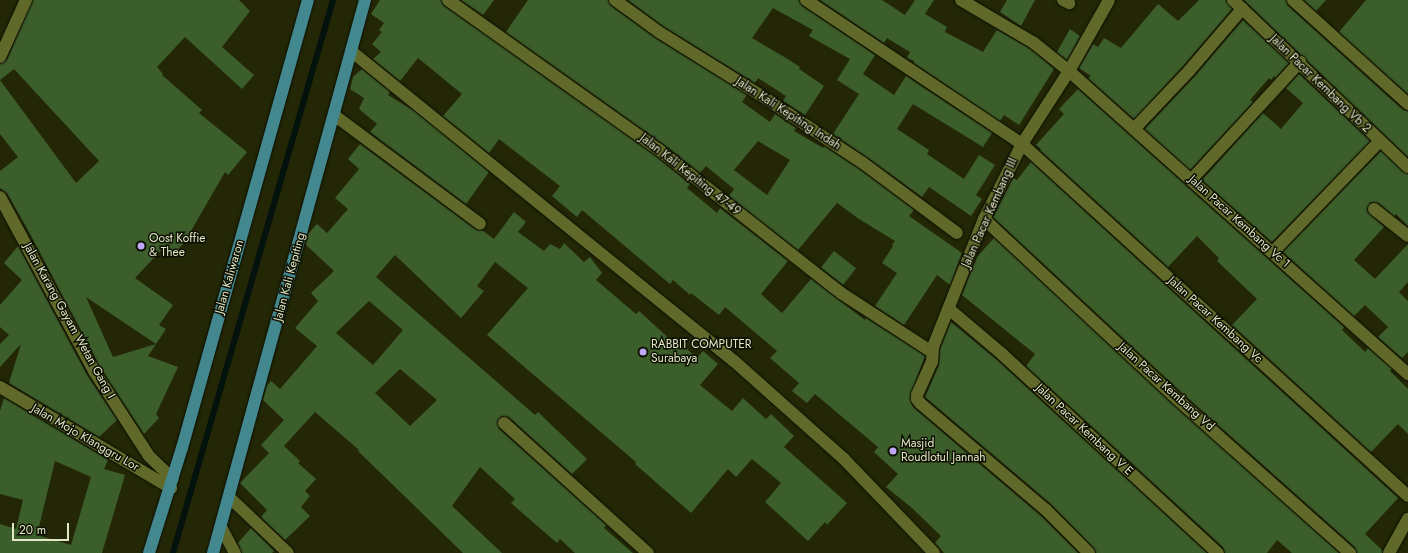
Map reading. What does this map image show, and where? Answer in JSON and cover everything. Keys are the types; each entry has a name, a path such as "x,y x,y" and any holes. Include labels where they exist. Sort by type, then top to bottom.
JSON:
{"main road":[{"name":"Jalan Kaliwaron","path":"149,553 172,483 308,0"},
{"name":"Jalan Kali Kepiting","path":"213,553 365,0"}],"street":[{"path":"0,58 26,0"},
{"name":"Jalan Kali Kepiting 47-49","path":"448,0 658,149 841,294 932,352"},
{"name":"Jalan Kali Kepiting Indah","path":"615,0 659,32 765,98 863,163 957,233"},
{"name":"Jalan Pacar Kembang Vc","path":"806,0 1022,144 1408,496"},
{"name":"Jalan Pacar Kembang Vc 1","path":"961,0 1034,42 1069,71 1408,374"},
{"name":"Jalan Pacar Kembang III","path":"1089,553 1046,510 920,403 917,399 917,395 932,362 932,352 984,219 1022,144 1069,71 1109,0"},
{"name":"Jalan Pacar Kembang Vb 2","path":"1233,0 1300,62 1379,142 1408,168"},
{"path":"1293,0 1408,104"},
{"path":"1134,129 1189,70 1242,8"},
{"path":"351,51 734,361 844,458 934,553"},
{"path":"1191,180 1300,62"},
{"path":"334,115 480,224"},
{"path":"1273,252 1379,142"},
{"name":"Jalan Karang Gayam Wetan Gang I","path":"0,197 94,371 149,456 172,483"},
{"path":"1374,209 1408,236"},
{"name":"Jalan Pacar Kembang Vd","path":"984,219 1177,399 1350,553"},
{"name":"Jalan Pacar Kembang V E","path":"949,309 1002,354 1218,553"},
{"name":"Jalan Mojo Klanggru Lor","path":"0,387 172,483"},
{"path":"504,423 648,553"},
{"path":"229,497 288,553"},
{"path":"1389,553 1408,519"},
{"path":"221,527 235,553"}],"building":[{"path":"33,0 239,0 250,11 222,47 254,75 242,89 185,37 157,67 163,74 162,75 202,110 199,113 247,152 228,175 225,172 184,243 174,253 166,245 135,278 173,305 159,325 166,329 156,344 148,356 178,367 156,414 159,418 144,434 100,367 29,232 7,193 0,188 0,171 18,157 0,134 0,80 0,64 7,60","holes":["14,69 99,161 76,183 0,80","86,297 156,344 113,357"]},
{"path":"380,0 441,0 444,6 654,155 690,184 687,188 717,213 720,208 788,261 761,294 782,313 811,279 865,320 866,318 925,356 910,395 911,403 914,408 1041,516 1078,553 944,553 935,543 941,536 912,508 886,487 898,474 874,452 878,447 815,394 807,403 792,391 799,383 770,358 777,351 725,307 719,315 691,293 690,295 673,280 670,284 582,210 577,217 552,196 560,186 499,139 489,153 443,116 462,94 418,58 400,81 373,59 381,52 372,44 382,32 379,30 384,23 371,14"},
{"path":"461,0 494,0 483,15"},
{"path":"528,0 608,0 611,6 655,38 747,95 742,102 770,122 775,114 796,128 794,131 823,148 824,146 859,169 914,210 909,216 962,253 950,285 937,275 904,325 875,306 897,273 882,263 895,241 859,219 837,203 798,250 729,196 734,189 706,166 700,173 662,143 506,32","holes":["758,141 790,160 767,195 734,170"]},
{"path":"628,0 799,0 802,6 875,55 863,74 894,95 906,76 992,133 983,147 913,104 897,129 929,150 927,154 964,179 979,155 995,165 976,195 982,199 971,216 929,187 922,197 833,134 859,94 837,80 850,59 809,36 813,30 773,8 752,38 800,67 799,69 824,86 805,115 783,101 786,96 758,78 755,83 663,26"},
{"path":"820,0 882,0 905,15 915,0 934,0 925,14 947,27 945,32 983,52 997,30 1030,49 1054,69 1019,125 1004,115 1000,121 914,63 914,61 907,58 910,52 887,38 884,43"},
{"path":"1007,0 1035,0 1021,26 1000,12"},
{"path":"1199,0 1226,0 1232,9 1183,66 1134,119 1088,78 1091,76 1079,68 1093,44 1098,47 1104,38 1121,48 1158,4 1178,21"},
{"path":"1244,0 1286,0 1288,6 1403,110 1408,111 1408,157"},
{"path":"1304,0 1326,0 1316,11"},
{"path":"1366,0 1408,0 1408,94 1339,32"},
{"path":"1243,20 1289,63 1275,78 1274,76 1271,80 1269,78 1250,100 1253,102 1190,170 1145,129 1195,76"},
{"path":"1070,29 1080,36 1067,60 1057,52"},
{"path":"362,69 390,92 388,95 414,111 489,172 466,204 370,132 377,124 359,109 364,98 350,89 353,77"},
{"path":"1299,74 1370,141 1272,242 1202,180 1263,113 1281,129 1303,103 1286,88"},
{"path":"1078,89 1344,327 1342,330 1365,352 1368,348 1392,369 1390,371 1408,389 1408,434 1398,424 1371,452 1232,325 1257,299 1217,261 1219,258 1197,236 1168,267 1040,150 1041,149 1036,145 1064,114 1059,109"},
{"path":"360,144 476,230 483,231 494,239 514,212 526,222 518,232 544,251 550,244 560,249 564,243 584,262 590,257 602,273 596,280 636,314 639,311 675,344 678,341 697,358 703,351 718,364 700,385 732,411 743,398 766,419 771,414 794,436 784,447 847,503 827,525 825,522 808,541 765,502 781,483 752,459 736,477 728,469 691,513 635,464 636,462 487,335 528,288 495,262 477,286 484,291 461,318 395,255 376,277 535,415 538,412 587,459 572,474 509,417 502,416 497,421 499,429 606,525 604,528 633,553 575,553 560,539 557,543 511,503 515,499 480,467 452,506 502,553 463,553 358,451 359,450 315,412 284,446 300,461 298,463 316,479 305,491 310,496 301,507 310,516 285,540 261,517 267,510 240,483 269,453 261,445 284,420 263,400 267,385 271,381 280,389 317,346 295,328 318,301 311,293 334,271 306,245 308,234 317,224 327,233 348,209 335,198 359,169 348,159","holes":["369,301 403,330 373,365 336,333","400,369 437,400 410,426 375,393"]},
{"path":"1381,151 1403,172 1408,174 1408,226 1396,214 1394,216 1379,203 1371,202 1367,208 1367,212 1384,227 1354,260 1375,279 1408,244 1408,282 1399,292 1408,301 1408,352 1402,358 1378,337 1388,327 1365,305 1354,316 1283,252"},
{"path":"1031,162 1398,498 1365,534 1382,550 1382,553 1357,553 1355,547 1182,393 993,217 1013,178 1017,180"},
{"path":"994,238 1172,404 1339,553 1292,553 1277,540 1267,553 1225,553 1223,547 1026,366 1035,354 962,295 977,257"},
{"path":"18,246 87,375 117,420 99,437 9,383 21,344 0,367 0,344 9,335 0,327 0,305 22,280 4,263"},
{"path":"834,251 856,268 843,285 821,268"},
{"path":"951,322 997,360 1207,553 1096,553 1094,548 1051,504 925,397 939,365 940,349"},
{"path":"4,398 108,460 104,469 125,475 102,553 0,553 0,524 16,529 23,500 0,494 0,411","holes":["55,461 91,477 71,545 37,535"]},
{"path":"251,528 274,551 272,553 242,553 238,543"}],"waterway":[{"path":"173,553 333,0"}],"place":[{"name":"Oost Koffie & Thee","path":"141,246"},
{"name":"RABBIT COMPUTER Surabaya","path":"643,352"},
{"name":"Masjid Roudlotul Jannah","path":"893,451"}]}
